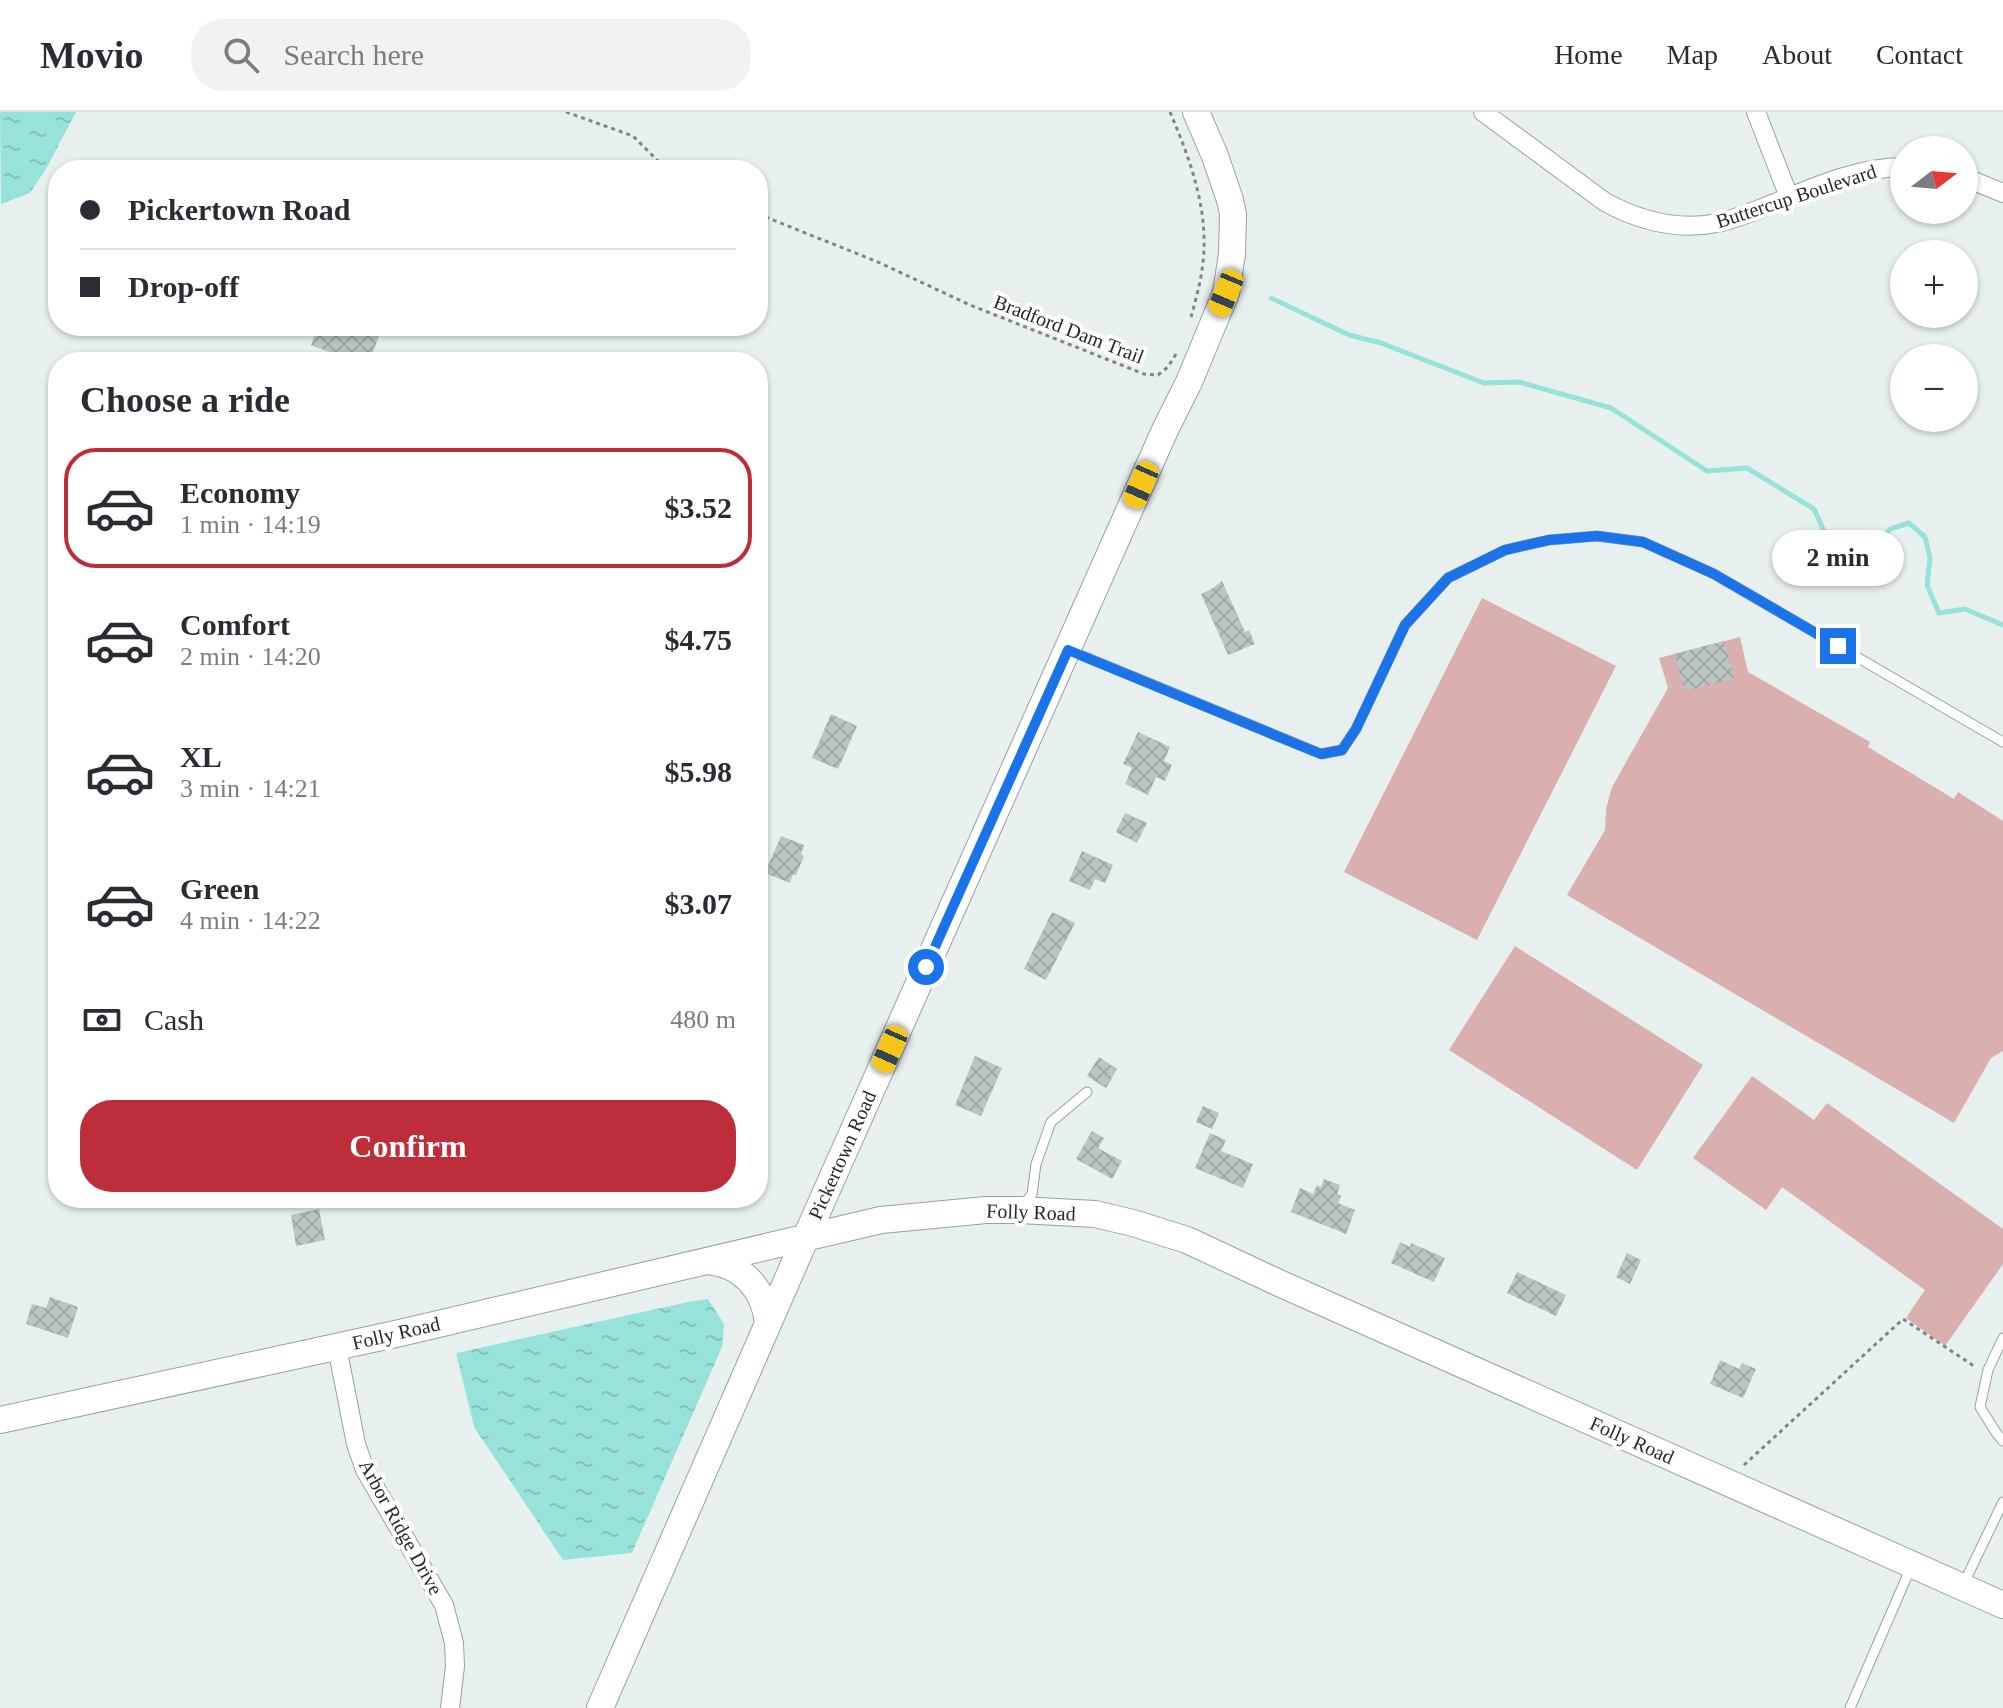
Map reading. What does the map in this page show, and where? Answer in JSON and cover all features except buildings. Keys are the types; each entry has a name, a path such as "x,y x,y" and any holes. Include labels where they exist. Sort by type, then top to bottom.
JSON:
{"street":[{"name":"Pickertown Road","path":"600,1708 1226,293 1232,254 1233,214 1215,156 1196,112"},
{"name":"Buttercup Boulevard","path":"1483,112 1605,202 1654,223 1697,226 1719,223 1821,184 1890,168"},
{"path":"1756,112 1789,197"},
{"path":"1978,183 2003,193"},
{"path":"836,1170 838,1189 849,1208 874,1221"},
{"name":"Folly Road","path":"0,1420 337,1347 874,1221 986,1210 1095,1214 1187,1240 2003,1605"},
{"path":"704,1261 737,1269 751,1281 763,1301 768,1324"},
{"name":"Arbor Ridge Drive","path":"337,1347 356,1444 365,1470 444,1605 454,1643 455,1666 450,1708"}],"lane":[{"path":"1068,650 1321,754 1342,750 1356,729 1405,625 1448,578 1505,550 1549,540 1597,536 1643,542 1714,574 2003,742"},
{"path":"1020,1210 1032,1194 1036,1164 1051,1122 1087,1092"},
{"path":"2003,1338 1987,1375 1980,1407 2003,1441"},
{"path":"1962,1587 2003,1502"},
{"path":"1850,1708 1912,1564"}],"path":[{"path":"566,112 633,136 657,160"},
{"path":"1170,112 1189,158 1203,222 1204,260 1189,324"},
{"name":"Bradford Dam Trail","path":"768,218 878,262 970,305 1144,374 1158,375 1168,367 1180,347"},
{"path":"1737,1472 1903,1319 1987,1375"}],"shaded area":[{"path":"1482,598 1616,666 1477,940 1344,872"},
{"path":"1740,637 1748,672 1870,742 1868,747 1954,799 1958,792 2003,821 2003,1051 1991,1058 1954,1123 1567,895 1605,830 1612,787 1668,688 1659,658"},
{"path":"1515,946 1703,1065 1637,1170 1449,1050"},
{"path":"1752,1076 1814,1120 1827,1103 2003,1229 2003,1264 1945,1346 1906,1318 1925,1290 1782,1187 1766,1210 1693,1158"}],"water":[{"path":"0,112 76,112 30,193 1,204"},
{"path":"708,1299 724,1324 722,1347 632,1553 563,1560 474,1427 456,1353"}],"waterway":[{"path":"1271,298 1349,335 1381,343 1484,383 1519,382 1611,408 1707,471 1747,468 1814,509 1834,553 1852,562 1869,556 1890,529 1909,523 1925,537 1930,558 1927,585 1939,613 1965,609 2003,625"}],"route":[{"path":"926,967 1068,650 1321,754 1342,750 1356,729 1405,625 1448,578 1505,550 1549,540 1597,536 1643,542 1714,574 1838,646"}]}
